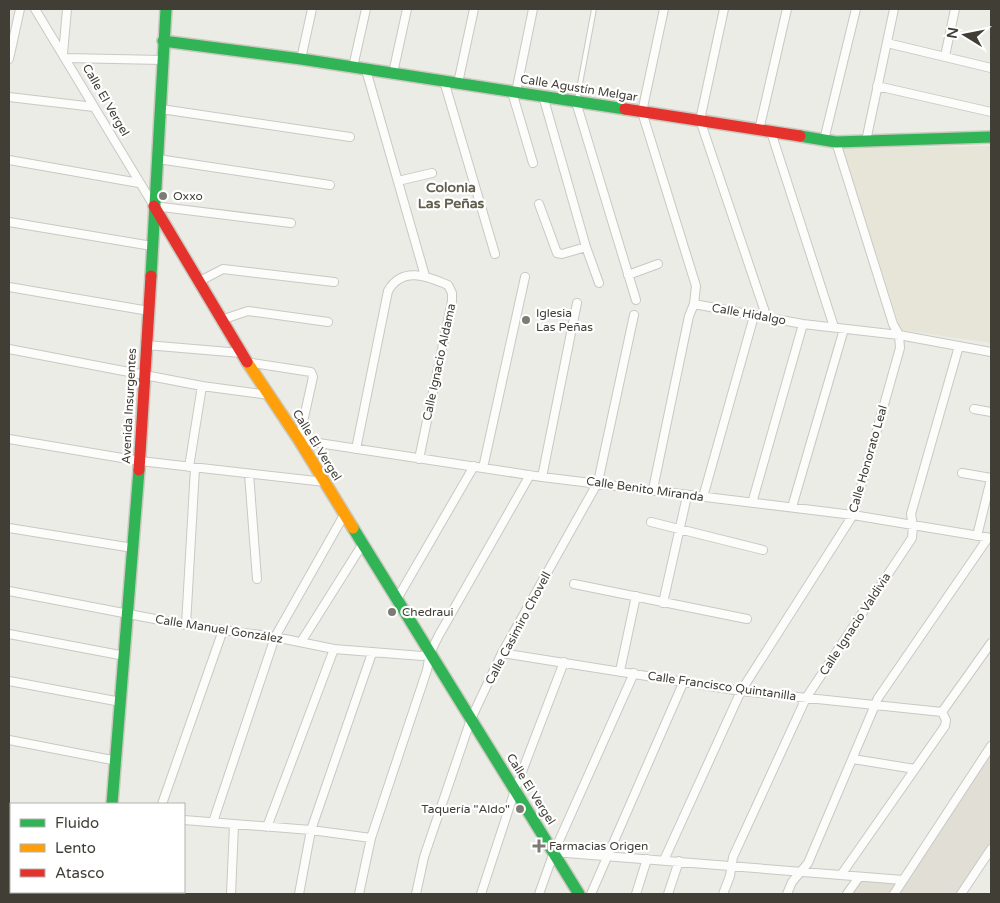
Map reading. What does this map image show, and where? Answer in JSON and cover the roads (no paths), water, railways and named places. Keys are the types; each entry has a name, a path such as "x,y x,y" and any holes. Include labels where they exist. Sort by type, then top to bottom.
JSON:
{"street":[{"path":"9,59 20,9"},
{"name":"Calle El Vergel","path":"35,9 65,56 221,320 299,440 579,894"},
{"path":"67,9 65,56 162,60"},
{"name":"Avenida Insurgentes","path":"112,803 117,761 146,375 146,345 166,9"},
{"path":"301,59 312,9"},
{"path":"353,67 366,9"},
{"path":"393,73 406,9"},
{"path":"458,83 474,9"},
{"path":"533,9 514,92 533,163"},
{"path":"664,9 642,112 696,286 694,304"},
{"path":"724,9 700,120 767,318"},
{"path":"759,130 786,9"},
{"path":"830,141 856,9"},
{"path":"866,141 894,9"},
{"path":"944,56 955,9"},
{"name":"Calle Agustín Melgar","path":"163,41 301,59 830,141 991,137"},
{"path":"887,43 991,68"},
{"path":"366,70 426,276"},
{"path":"444,81 495,254"},
{"path":"877,86 991,112"},
{"path":"543,96 586,247 599,283"},
{"path":"9,97 94,107"},
{"path":"576,102 636,300"},
{"path":"160,109 350,138"},
{"path":"771,132 834,327"},
{"name":"Calle Honorato Leal","path":"664,860 741,691 854,515 900,348 899,335 893,324 830,141"},
{"path":"158,159 330,185"},
{"path":"9,160 139,183"},
{"path":"398,181 432,172"},
{"path":"539,204 557,253 562,254 586,247"},
{"path":"154,206 291,224"},
{"path":"9,222 152,246"},
{"path":"628,275 658,264"},
{"path":"198,282 223,269 334,282"},
{"name":"Calle Ignacio Aldama","path":"356,449 388,291 393,282 402,276 426,276 448,285 452,293 452,302 419,459"},
{"path":"483,468 525,277"},
{"path":"9,287 148,311"},
{"path":"542,477 577,303"},
{"name":"Calle Hidalgo","path":"653,489 689,316 694,304 803,324 899,335 991,352"},
{"path":"221,320 248,311 328,322"},
{"name":"Calle Casimiro Chovell","path":"416,894 424,857 471,719 502,653 598,482 634,315"},
{"path":"703,497 754,316"},
{"path":"752,503 803,324"},
{"path":"792,507 844,329"},
{"path":"146,345 244,357 311,372 313,377 299,440"},
{"name":"Calle Ignacio Valdivia","path":"722,894 730,876 733,858 806,698 912,538 911,514 959,346"},
{"path":"9,349 202,386 269,395"},
{"path":"186,625 192,467 202,386"},
{"path":"974,409 991,412"},
{"path":"9,439 140,461 324,482"},
{"name":"Calle Benito Miranda","path":"299,440 542,477 598,482 653,489 687,496 854,515 989,538"},
{"path":"397,599 474,466"},
{"path":"962,473 991,478 977,536"},
{"path":"249,474 257,579"},
{"path":"360,894 371,838 427,670 430,653 438,635 530,475"},
{"path":"663,603 687,496"},
{"path":"213,822 275,638 344,515"},
{"path":"651,522 763,550"},
{"path":"9,528 133,548"},
{"path":"787,894 799,872 808,863 878,698 989,538"},
{"path":"301,642 362,545"},
{"path":"574,584 747,619"},
{"name":"Calle Manuel González","path":"9,591 186,625 301,642 334,649 422,656 430,653"},
{"path":"620,671 636,596"},
{"path":"162,803 223,630"},
{"path":"9,634 125,656"},
{"path":"841,875 945,726 946,720 942,712 991,643"},
{"path":"267,827 334,649"},
{"path":"299,894 311,830 372,653"},
{"name":"Calle Francisco Quintanilla","path":"502,653 741,691 942,712"},
{"path":"481,894 515,790 564,662"},
{"path":"539,894 554,852 634,674"},
{"path":"9,681 121,702"},
{"path":"591,894 684,681"},
{"path":"9,740 117,761"},
{"path":"894,894 991,746"},
{"path":"853,759 916,769"},
{"path":"185,820 311,830 371,838"},
{"path":"231,894 234,825"},
{"path":"962,894 991,849"},
{"path":"554,852 903,880"},
{"path":"636,894 647,860"},
{"path":"668,894 679,861"},
{"path":"847,894 859,877"}],"lane":[{"path":"576,102 594,9"}],"place":[{"name":"Oxxo","path":"163,196"},
{"name":"Iglesia Las Peñas","path":"526,320"},
{"name":"Chedraui","path":"392,612"},
{"name":"Taquería \"Aldo\"","path":"520,809"},
{"name":"Farmacias Origen","path":"539,846"}],"district":[{"name":"Colonia Las Peñas","path":"451,196"}]}
